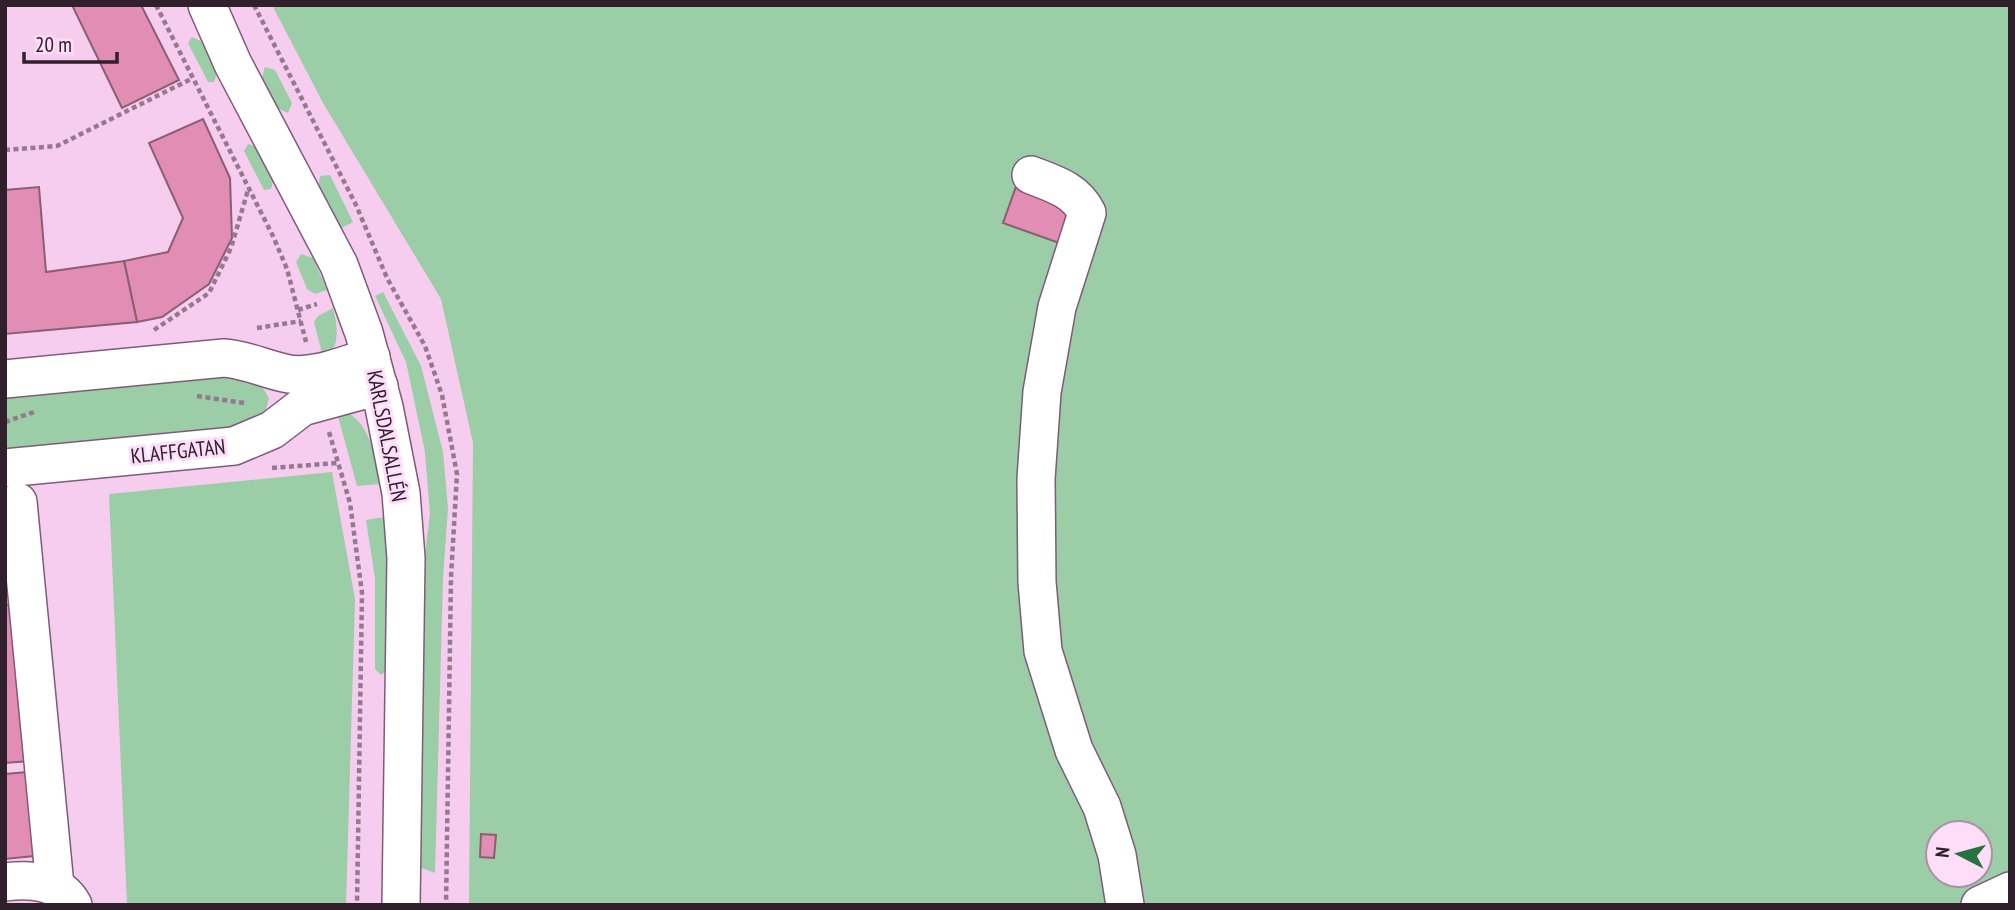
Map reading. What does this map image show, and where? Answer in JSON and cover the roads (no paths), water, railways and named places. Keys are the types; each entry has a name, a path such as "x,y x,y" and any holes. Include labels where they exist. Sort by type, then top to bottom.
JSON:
{"street":[{"name":"KARLSDALSALLÉN","path":"207,5 233,64 339,265 375,372 401,494 406,558 401,905"},
{"path":"1031,175 1073,194 1087,213 1057,307 1042,392 1036,479 1037,582 1043,651 1074,750 1102,807 1117,855 1125,905"},
{"path":"5,379 224,358 247,359 293,374 375,372"},
{"name":"KLAFFGATAN","path":"5,468 234,446 272,430 302,407 375,372"},
{"path":"5,882 27,881 64,896 18,502"},
{"path":"1980,905 2010,891"}]}
